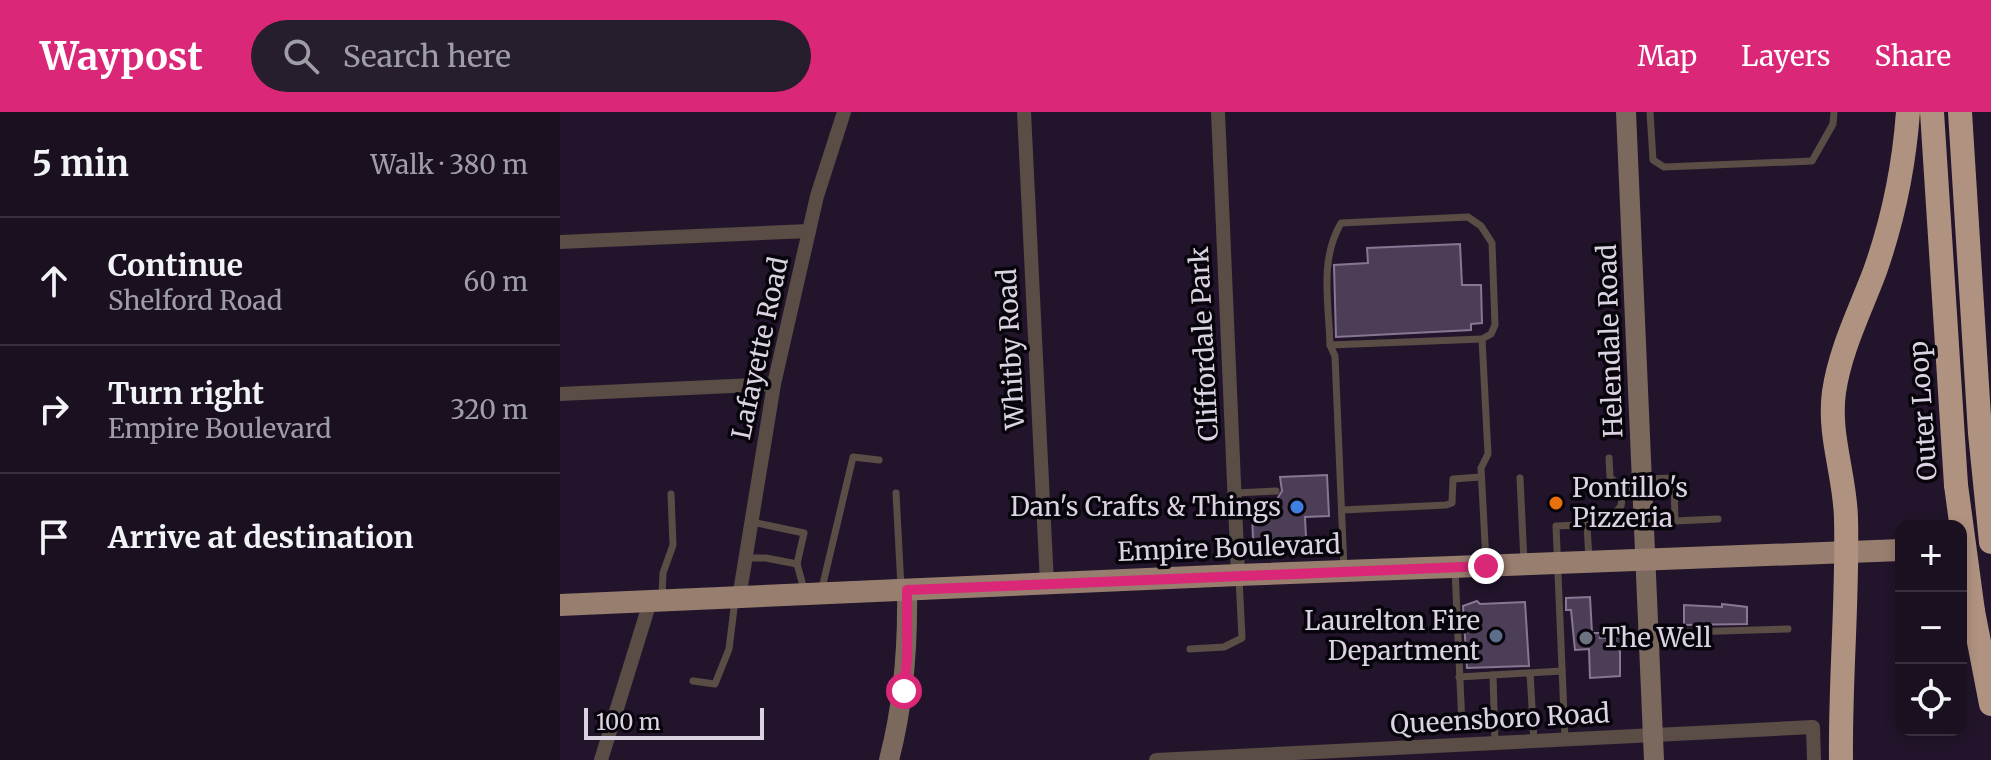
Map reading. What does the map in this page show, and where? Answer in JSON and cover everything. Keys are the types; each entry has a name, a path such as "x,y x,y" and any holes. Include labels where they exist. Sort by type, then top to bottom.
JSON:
{"highway":[{"path":"1841,760 1845,504 1832,423 1833,395 1845,348 1891,221 1903,163 1908,112"},
{"name":"Outer Loop","path":"1932,112 1956,485 1973,611 1991,704"},
{"path":"1960,112 1984,484 1991,544"}],"main road":[{"path":"1967,547 1991,544"},
{"name":"Empire Boulevard","path":"560,605 1895,550"}],"street":[{"name":"Lafayette Road","path":"737,598 774,384 809,231 830,150 844,112"},
{"name":"Whitby Road","path":"1024,112 1047,584"},
{"name":"Cliffordale Park","path":"1218,112 1238,575"},
{"name":"Helendale Road","path":"1626,112 1636,486 1645,560 1654,760"},
{"path":"560,242 809,231"},
{"path":"560,394 774,384"},
{"path":"889,760 904,691 907,645 904,590"},
{"path":"601,760 656,602"},
{"name":"Queensboro Road","path":"1156,760 1813,727 1814,760"}],"lane":[{"path":"1650,112 1653,160 1664,167 1812,161 1833,124 1834,112"},
{"path":"1330,345 1482,339 1491,334 1495,325 1492,243 1481,226 1468,217 1341,223 1331,242 1327,261 1330,345 1335,356 1344,571"},
{"path":"1482,339 1488,454 1481,468 1486,566"},
{"path":"813,594 853,457 879,460"},
{"path":"1609,458 1610,477 1636,486 1674,478 1675,521 1718,519"},
{"path":"1343,510 1446,505 1452,503 1454,497 1453,479 1481,477"},
{"path":"1520,478 1524,564"},
{"path":"1565,739 1556,526 1605,524 1636,486"},
{"path":"1235,493 1276,491"},
{"path":"896,493 904,590"},
{"path":"656,602 673,545 671,494"},
{"path":"752,522 804,533 797,564 813,594"},
{"path":"1587,525 1589,562"},
{"path":"746,558 797,564"},
{"path":"1455,567 1462,726"},
{"path":"1190,649 1224,647 1242,638 1238,575"},
{"path":"693,681 715,684 729,649 737,598"},
{"path":"1649,633 1788,629"},
{"path":"1459,677 1562,671"},
{"path":"1530,673 1534,741"},
{"path":"1493,675 1495,743"}],"building":[{"path":"1460,244 1462,285 1481,285 1482,323 1471,324 1471,330 1336,337 1334,265 1368,263 1367,248"},
{"name":"Dan's Crafts & Things","path":"1327,475 1329,516 1305,517 1306,538 1253,541 1252,508 1277,507 1282,491 1280,477"},
{"name":"The Well","path":"1590,597 1592,633 1600,633 1600,638 1620,637 1620,676 1590,678 1589,649 1575,650 1571,610 1566,610 1566,598"},
{"name":"Laurelton Fire Department","path":"1477,601 1480,604 1525,602 1529,666 1467,668 1463,606"},
{"path":"1722,604 1747,607 1747,624 1684,625 1684,605 1722,607"}],"place":[{"name":"Pontillo's Pizzeria","path":"1556,503"},
{"name":"Dan's Crafts & Things","path":"1297,507"},
{"name":"Laurelton Fire Department","path":"1496,636"},
{"name":"The Well","path":"1586,638"}],"route":[{"path":"904,691 907,590 1486,566"}]}
